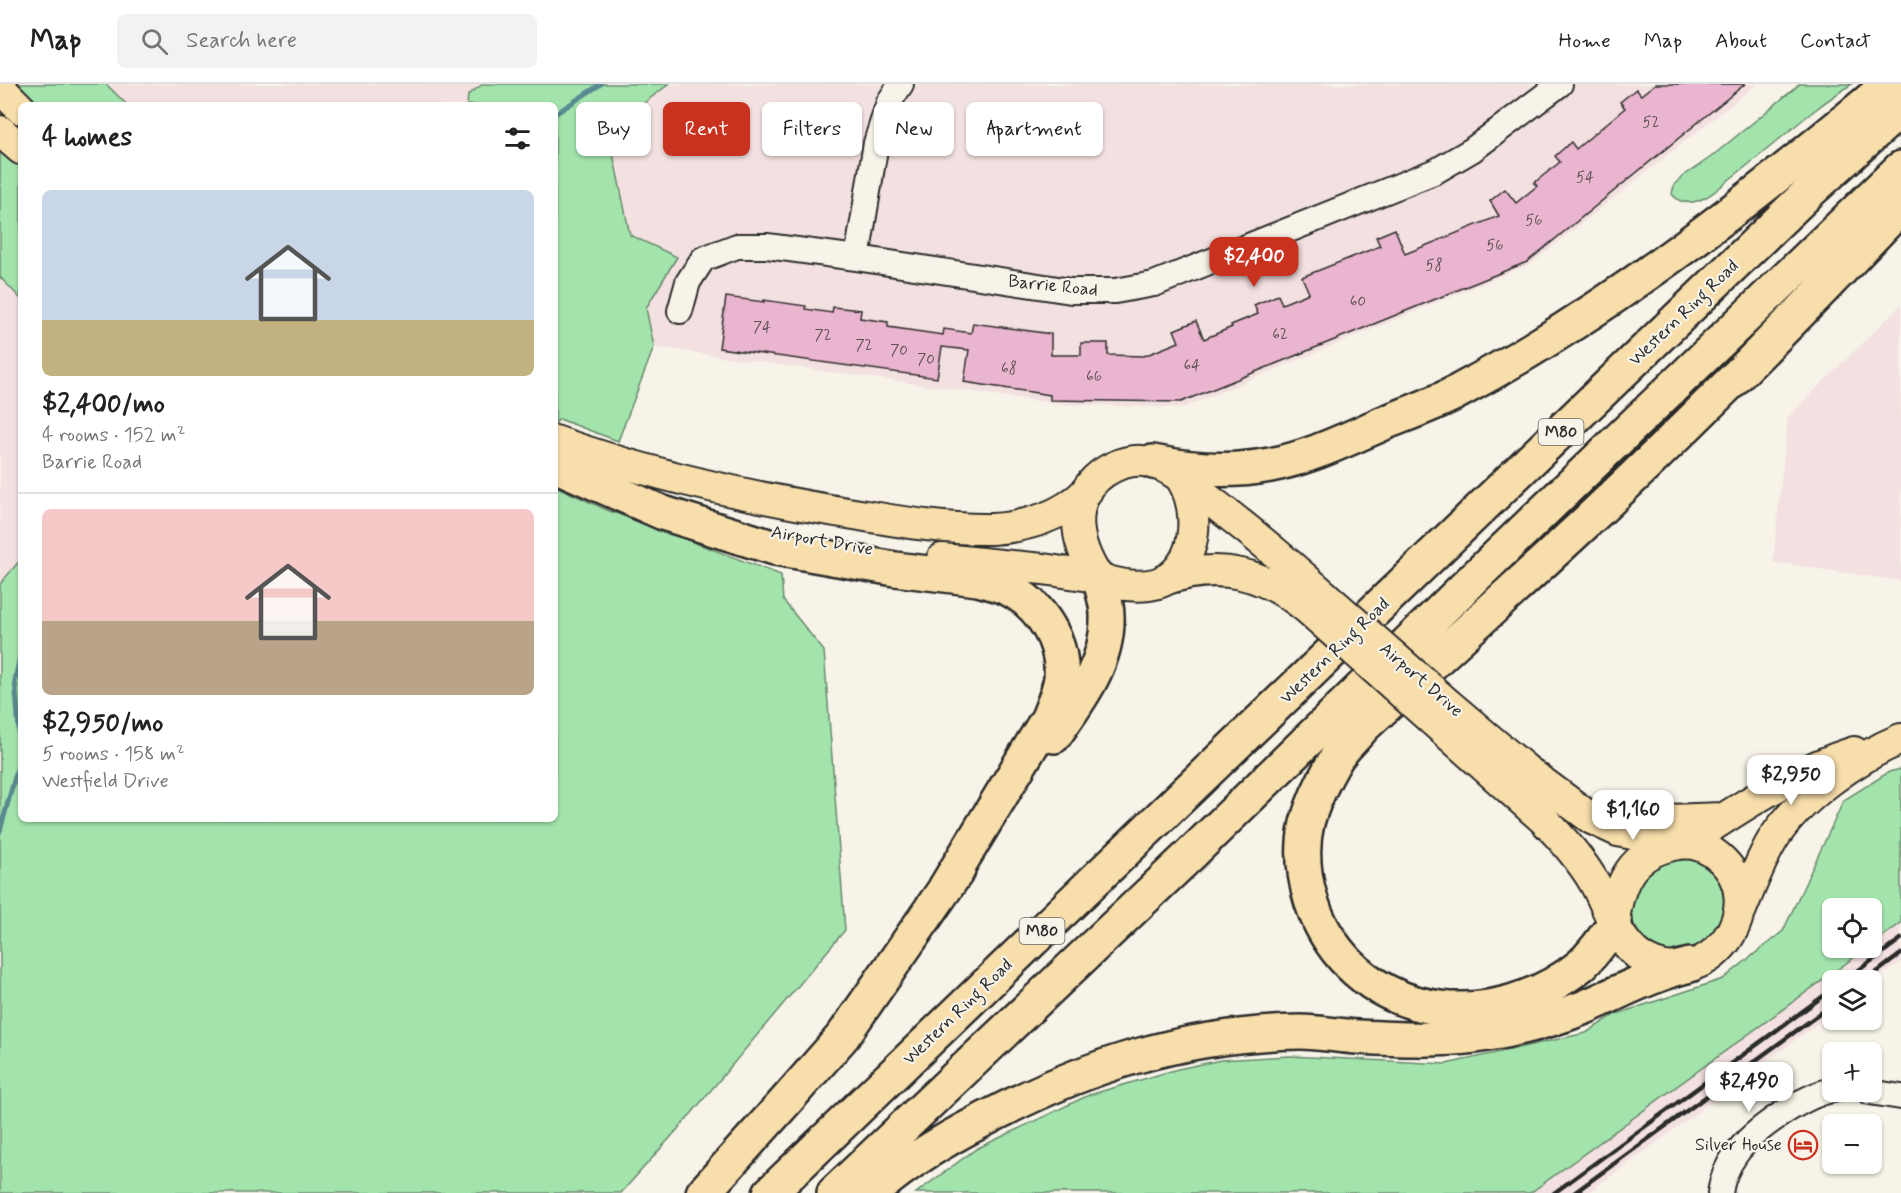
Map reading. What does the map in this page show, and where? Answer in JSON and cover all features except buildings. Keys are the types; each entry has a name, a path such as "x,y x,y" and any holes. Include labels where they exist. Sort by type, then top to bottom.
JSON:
{"highway":[{"path":"1153,462 1215,470 1250,468 1292,460 1457,392 1557,334 1660,265 1889,84"},
{"name":"Western Ring Road","path":"770,1193 1807,194 1901,109"},
{"name":"M80","path":"834,1193 1190,855 1472,580 1901,168"},
{"path":"1614,922 1597,948 1563,979 1510,1002 1482,1009 1449,1010 1420,1005 1400,998 1375,986 1347,962 1331,942 1318,918 1309,895 1304,858 1307,825 1314,803 1338,756 1364,726 1583,525 1697,416 1901,207"},
{"path":"559,459 663,513 775,548 847,562 994,583 1019,595 1041,615 1057,646 1061,676 1055,702 1048,718 945,888"},
{"path":"702,1193 843,1036 1070,713 1099,663 1107,629 1107,613 1098,578"},
{"path":"872,1193 887,1179 931,1148 1010,1105 1098,1067 1145,1053 1194,1041 1251,1034 1303,1032 1357,1037 1447,1038 1485,1034 1526,1026 1559,1016 1650,978 1690,965"}],"main road":[{"path":"0,88 18,106"},
{"path":"0,131 18,146"},
{"name":"Airport Drive","path":"559,459 625,464 763,498 896,521 953,527 992,529 1029,523 1063,510 1087,490"},
{"name":"Airport Drive","path":"559,459 670,507 794,537 898,554 1043,569 1098,578"},
{"path":"1153,462 1181,478 1190,496 1194,521 1193,535 1186,553 1179,567 1164,580 1150,584 1129,585 1098,578 1085,556 1078,522 1080,508 1087,490 1100,475 1111,468 1125,463 1153,462"},
{"name":"Airport Drive","path":"1181,478 1265,543 1317,602 1440,712 1559,835 1585,868 1605,901 1614,922"},
{"name":"Airport Drive","path":"1164,580 1189,573 1209,571 1238,573 1317,602"},
{"name":"Airport Drive","path":"1440,712 1579,811 1618,831 1684,844"},
{"path":"1684,844 1778,786 1821,764 1861,750 1894,742"},
{"path":"1737,918 1739,900 1737,886 1724,862 1707,848 1695,844 1684,844 1656,850 1635,864 1621,888 1614,922 1623,940 1640,956 1651,962 1668,967 1690,965 1708,957 1725,942 1733,930 1765,854 1773,839 1794,813 1834,780 1894,742"},
{"path":"1552,791 1634,817 1669,820 1725,818"}],"street":[{"path":"857,258 876,143 889,102 901,84"},
{"name":"Barrie Road","path":"680,312 688,282 703,259 737,246 767,246 857,258 1071,291 1115,291 1154,284 1436,171 1472,150 1548,87"},
{"path":"1720,1193 1724,1176 1734,1156 1756,1134 1809,1097 1822,1093"},
{"path":"1882,1094 1901,1097"}],"shaded area":[{"path":"106,84 483,84 468,95 467,102 124,102"},
{"path":"669,84 1757,84 1532,263 1182,408 1059,404 654,347 646,308 677,257 630,235 613,156 651,156 651,102 645,102"},
{"path":"0,277 18,296 18,563 0,584"},
{"path":"1901,305 1901,581 1773,562 1788,417"},
{"path":"1901,923 1901,962 1882,976 1882,970 1837,970 1853,958 1882,958 1882,937"},
{"path":"1822,981 1822,1020 1588,1193 1530,1193"}],"green space":[{"path":"0,84 106,84 124,102 18,102 18,296 0,277"},
{"path":"483,84 669,84 645,102 576,102 576,156 613,156 630,235 677,257 646,308 654,347 618,441 558,420 558,102 467,102 468,95"},
{"path":"1800,84 1852,84 1822,105 1707,197 1697,201 1683,202 1674,197 1672,194 1674,185 1682,177 1711,157"},
{"path":"558,487 607,510 781,575 783,600 824,651 845,930 686,1120 621,1193 0,1193 0,584 18,563 18,822 558,822"},
{"path":"1901,769 1901,923 1882,937 1882,898 1822,898 1822,958 1853,958 1837,970 1822,970 1822,981 1530,1193 916,1193 976,1149 1089,1095 1178,1069 1221,1060 1289,1056 1446,1064 1586,1033 1614,1015 1723,979 1783,931 1844,800 1889,772"},
{"path":"1663,856 1698,859 1713,872 1723,889 1725,906 1720,922 1711,936 1698,946 1683,952 1666,952 1650,944 1635,927 1630,914 1629,891"}],"waterway":[{"path":"558,112 601,84"},
{"path":"18,666 15,680 18,718"},
{"path":"0,831 18,766"}],"railway":[{"path":"1859,970 1901,939"},
{"path":"1880,970 1901,954"},
{"path":"1554,1193 1822,997"},
{"path":"1574,1193 1822,1012"}],"place":[{"name":"Silver House","path":"1803,1145"}]}
